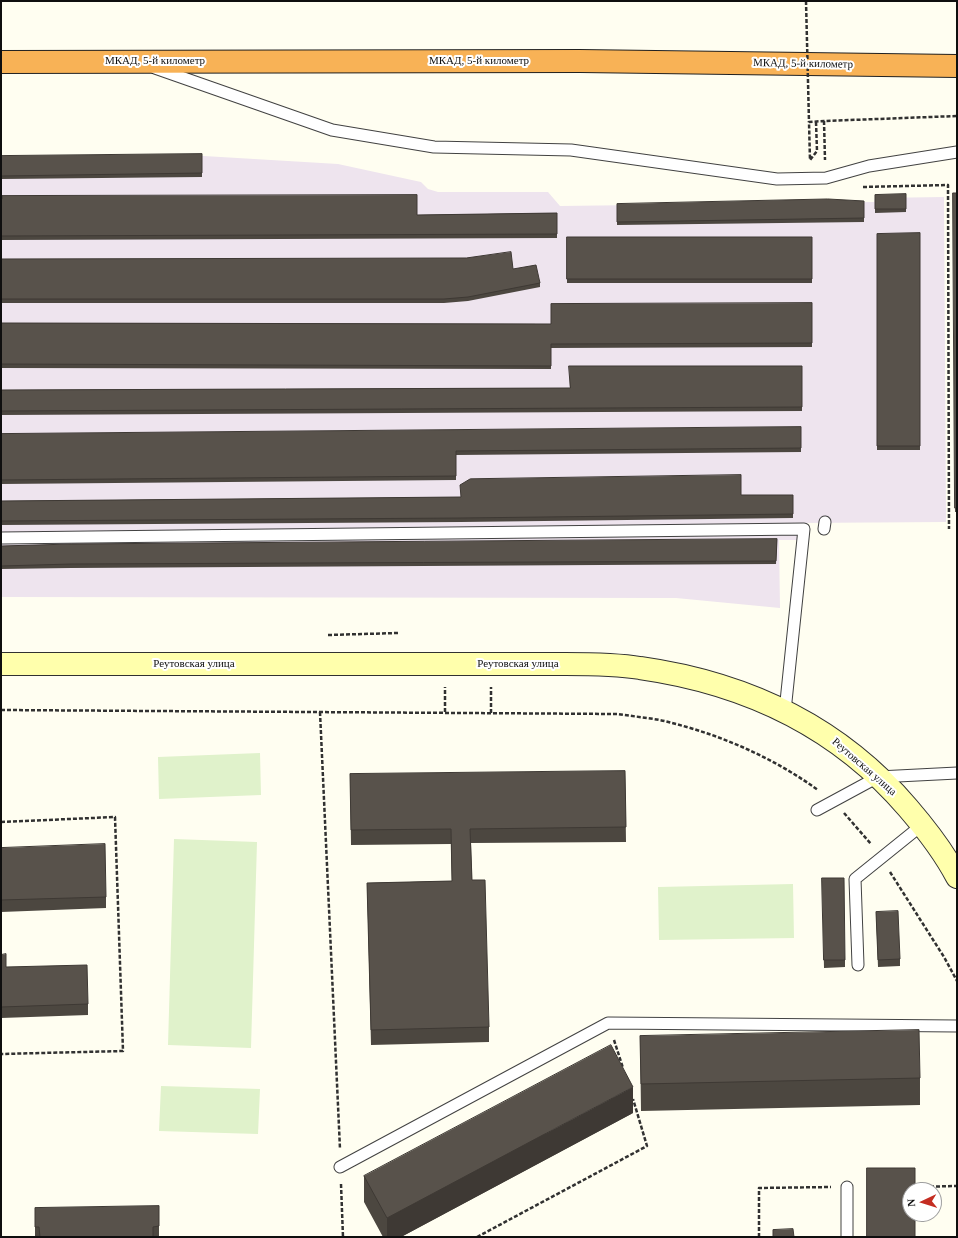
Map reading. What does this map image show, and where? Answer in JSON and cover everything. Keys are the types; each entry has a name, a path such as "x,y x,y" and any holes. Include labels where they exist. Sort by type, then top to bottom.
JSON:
{"highway":[{"name":"МКАД, 5-й километр","path":"1,62 572,61 957,66"}],"street":[{"name":"Реутовская улица","path":"1,664 603,665 639,668 705,681 736,690 785,711 834,740 878,777 922,825 957,877"}],"lane":[{"path":"136,61 332,130 434,147 571,150 777,179 826,178 869,166 957,152"},
{"path":"1,538 804,529 785,711"},
{"path":"816,810 878,777 957,772"},
{"path":"858,965 855,879 922,825"},
{"path":"340,1167 608,1022 957,1026"},
{"path":"847,1187 847,1237"}],"path":[{"path":"806,1 810,160 817,151 816,122"},
{"path":"808,122 957,116"},
{"path":"824,121 826,178"},
{"path":"857,187 948,185 949,529"},
{"path":"328,635 398,633"},
{"path":"1,710 618,714 672,723 751,750 786,769 833,801 852,821 881,858 944,957 957,981"},
{"path":"320,712 343,1237"},
{"path":"1,822 115,817 123,1051 1,1054"},
{"path":"608,1022 624,1073"},
{"path":"477,1237 647,1146 631,1095"}],"shaded area":[{"path":"204,156 338,164 421,182 428,189 438,192 548,192 560,206 874,202 875,198 944,197 946,522 798,523 798,540 779,540 780,608 676,598 1,597 1,159"}],"green space":[{"path":"260,753 261,795 159,799 158,757"},
{"path":"174,839 257,842 251,1048 168,1045"},
{"path":"793,884 794,938 659,940 658,887"},
{"path":"161,1086 260,1089 258,1134 159,1131"}],"building":[{"path":"202,154 202,173 1,176 1,156"},
{"path":"953,193 957,193 957,508 955,508"},
{"path":"906,194 906,209 875,209 875,195"},
{"path":"417,195 417,215 557,213 557,234 1,236 2,196"},
{"path":"828,199 864,201 864,218 617,222 617,204"},
{"path":"920,233 920,446 877,446 877,234"},
{"path":"567,237 812,237 812,279 567,279"},
{"path":"511,252 513,269 536,265 540,283 468,297 444,299 1,299 1,259 466,258"},
{"path":"812,303 812,343 551,344 551,366 1,364 1,323 551,324 551,304"},
{"path":"569,366 802,366 802,407 1,411 1,390 570,388"},
{"path":"801,427 801,448 456,451 456,476 1,480 1,434"},
{"path":"741,475 741,495 793,495 793,514 1,521 1,501 461,497 460,485 470,479"},
{"path":"777,539 776,561 71,564 1,566 1,546 71,544"},
{"path":"625,771 626,827 470,829 472,880 485,880 489,1027 371,1030 367,883 452,881 451,829 351,830 350,774"},
{"path":"105,844 106,897 1,900 1,848"},
{"path":"822,878 844,878 845,960 824,960"},
{"path":"898,911 900,959 878,960 876,912"},
{"path":"6,954 6,967 87,965 88,1004 1,1007 1,955"},
{"path":"919,1030 920,1078 641,1084 640,1036"},
{"path":"611,1045 633,1087 387,1218 364,1176"},
{"path":"867,1168 915,1168 915,1182 902,1182 902,1222 915,1222 915,1237 867,1237"},
{"path":"159,1206 159,1226 153,1227 153,1237 40,1237 39,1227 35,1227 35,1208"},
{"path":"793,1229 794,1237 773,1237 773,1230"}]}
